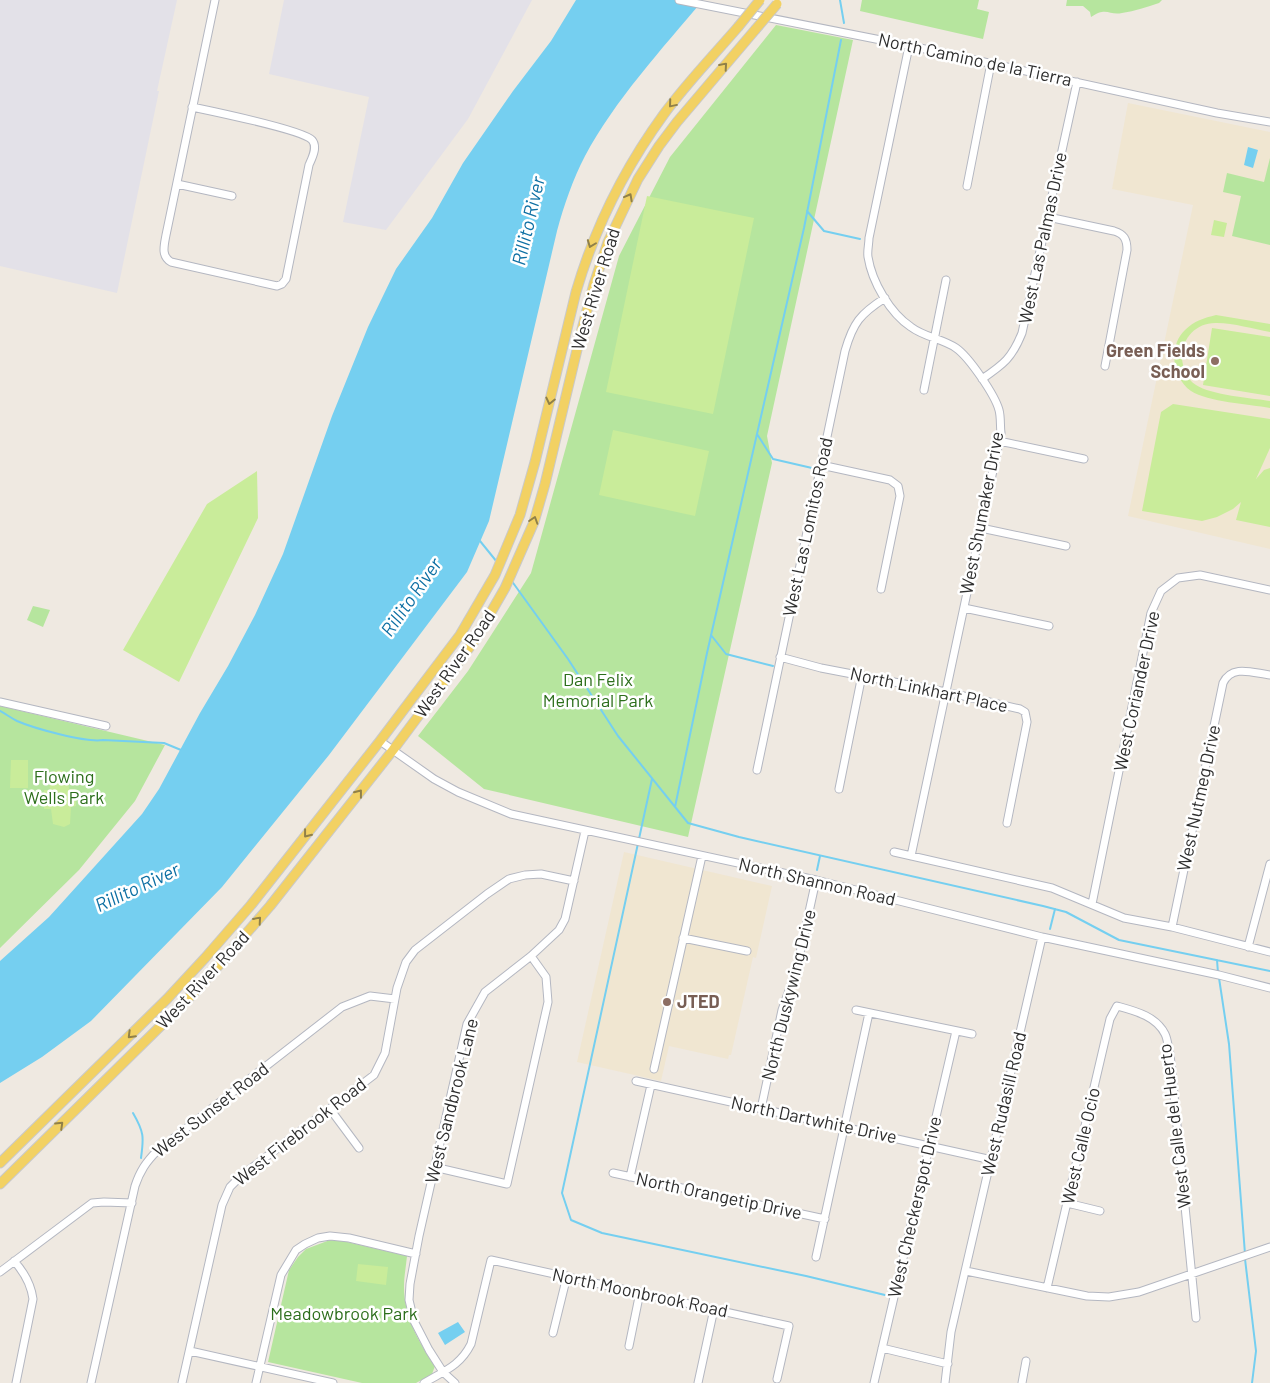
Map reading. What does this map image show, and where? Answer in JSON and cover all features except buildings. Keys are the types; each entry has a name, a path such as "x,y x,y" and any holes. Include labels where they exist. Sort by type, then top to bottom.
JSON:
{"main road":[{"name":"West River Road","path":"0,1163 167,999 206,958 251,905 460,635 495,575 520,515 535,462 576,292 584,264 602,217 624,174 664,114 760,0"},
{"name":"West River Road","path":"0,1184 178,1009 219,966 270,906 393,750 475,640 516,566 537,512 594,284 616,224 638,180 659,146 677,122 779,2"},
{"path":"602,217 616,224"},
{"path":"28,1136 37,1147"}],"street":[{"path":"192,107 271,125 304,135 316,141 284,286 276,286 171,262 163,258 163,250 177,184 192,107 214,0"},
{"name":"North Camino de la Tierra","path":"679,0 991,63 1217,113 1270,122"},
{"name":"West Shumaker Drive","path":"909,46 869,238 868,256 873,276 898,316 911,328 956,348 968,360 982,379 999,410 1001,433 911,856"},
{"path":"967,186 991,63"},
{"name":"West Las Palmas Drive","path":"982,379 1002,365 1015,351 1022,333 1077,82"},
{"path":"177,184 232,196"},
{"path":"1048,217 1114,231 1128,236 1128,250 1104,366"},
{"path":"924,390 946,280"},
{"name":"West Las Lomitos Road","path":"757,770 845,351 851,330 862,315 885,298"},
{"path":"999,441 1084,459"},
{"path":"821,465 899,483 900,496 881,589"},
{"path":"981,528 1066,546"},
{"name":"West Coriander Drive","path":"1092,904 1151,613 1162,591 1178,578 1200,575 1270,590"},
{"path":"964,608 1049,626"},
{"name":"North Linkhart Place","path":"780,657 821,668 1015,707 1028,712 1007,823"},
{"name":"West Nutmeg Drive","path":"1172,927 1222,689 1226,678 1231,671 1270,675"},
{"path":"839,789 862,676"},
{"path":"0,702 106,726"},
{"name":"North Shannon Road","path":"380,740 434,778 458,792 511,814 816,880 1042,937 1219,975 1270,988"},
{"name":"West Sandbrook Lane","path":"455,1383 444,1372 423,1341 414,1321 409,1300 410,1284 434,1167 469,1019 485,992 531,956 559,930 565,919 585,831"},
{"path":"894,852 1052,888 1124,918 1172,927 1270,952"},
{"path":"654,1069 702,856"},
{"path":"1248,946 1270,864"},
{"name":"West Firebrook Road","path":"182,1383 222,1205 230,1187 241,1176 374,1075 384,1053 395,998 406,962 415,950 509,879 541,874 574,881"},
{"name":"North Duskywing Drive","path":"761,1110 782,1010 796,971 816,880"},
{"name":"West Rudasill Road","path":"945,1383 951,1332 1042,937"},
{"path":"684,938 747,951"},
{"path":"434,1167 507,1184 548,1002 546,977 531,956"},
{"name":"West Sunset Road","path":"91,1383 132,1203 140,1171 145,1163 157,1151 342,1007 370,996 395,998"},
{"name":"West Calle Ocio","path":"1048,1288 1110,1019 1117,1006"},
{"name":"West Calle del Huerto","path":"1117,1006 1139,1012 1152,1020 1164,1034 1168,1047 1196,1318"},
{"path":"856,1010 972,1034"},
{"path":"816,1257 869,1013"},
{"name":"West Checkerspot Drive","path":"874,1383 956,1031"},
{"name":"North Dartwhite Drive","path":"636,1081 992,1160"},
{"path":"630,1177 651,1084"},
{"path":"330,1108 359,1148"},
{"name":"North Orangetip Drive","path":"612,1173 824,1219"},
{"path":"0,1272 92,1203 132,1203"},
{"path":"1067,1203 1100,1211"},
{"path":"256,1383 281,1275 292,1255 301,1247 318,1238 330,1236 349,1238 416,1254"},
{"path":"966,1271 1087,1296 1109,1297 1138,1292 1270,1247"},
{"name":"North Moonbrook Road","path":"444,1372 465,1355 471,1344 490,1260 789,1326 777,1379"},
{"path":"14,1261 20,1266 31,1287 33,1299 16,1383"},
{"path":"553,1333 567,1276"},
{"path":"629,1346 640,1292"},
{"path":"698,1383 714,1309"},
{"path":"882,1348 948,1364"},
{"path":"190,1351 332,1383"},
{"path":"1022,1383 1026,1361"},
{"path":"424,1383 444,1372"}],"shaded area":[{"path":"0,0 177,0 117,293 0,266"},
{"path":"284,0 532,0 468,119 386,230 343,222 369,97 269,74"},
{"name":"Green Fields School","path":"1128,103 1270,132 1270,549 1128,516 1193,205 1112,189"},
{"name":"JTED","path":"624,852 772,886 756,958 753,957 731,1055 729,1055 728,1059 669,1046 661,1081 577,1062"}],"green space":[{"path":"862,0 979,0 977,9 989,12 983,39 860,11"},
{"path":"1067,0 1162,0 1159,3 1132,11 1118,14 1101,12 1091,17 1090,12 1083,6 1066,6"},
{"name":"Dan Felix Memorial Park","path":"776,25 853,40 767,436 772,463 688,837 484,789 418,736 468,671 531,573 619,256 670,157"},
{"path":"1270,158 1270,245 1232,236 1241,196 1223,192 1227,173 1264,182"},
{"path":"647,196 754,218 713,414 606,392"},
{"path":"1214,220 1227,223 1224,237 1211,235"},
{"path":"1216,315 1270,324 1270,332 1223,323 1210,323 1197,328 1187,338 1182,351 1184,370 1188,377 1196,385 1211,391 1270,401 1270,408 1198,395 1191,391 1180,378 1174,362 1174,353 1180,337 1188,327 1196,322"},
{"path":"1212,328 1270,337 1270,396 1203,385"},
{"path":"1173,404 1270,419 1270,448 1256,479 1264,470 1270,468 1270,527 1236,520 1241,502 1233,509 1217,517 1202,521 1142,511 1161,412"},
{"path":"613,430 709,451 695,516 599,495"},
{"path":"257,471 258,518 179,682 123,650 207,504"},
{"path":"33,606 50,610 43,627 27,620"},
{"name":"Flowing Wells Park","path":"0,706 165,745 135,801 79,870 0,948"},
{"path":"11,760 28,760 28,788 10,788"},
{"path":"61,770 68,774 69,789 75,789 76,806 71,807 70,824 64,827 53,824 51,809 44,809 44,790 50,790 49,776 54,771"},
{"name":"Meadowbrook Park","path":"330,1240 343,1241 407,1256 404,1287 407,1308 413,1329 435,1366 432,1374 416,1383 362,1383 268,1362 289,1270 306,1249"},
{"path":"358,1264 388,1267 386,1285 356,1281"}],"water":[{"name":"Rillito River","path":"576,0 703,0 640,75 610,115 585,156 573,183 557,231 489,521 467,572 329,755 222,887 91,1021 42,1057 0,1083 0,961 49,917 142,814 159,789 255,615 283,554 332,416 368,327 396,269 432,218 463,163 513,91 551,41"},
{"path":"1248,147 1258,150 1253,168 1244,165"},
{"path":"458,1322 465,1332 445,1345 438,1333"}],"waterway":[{"path":"840,0 844,23"},
{"path":"675,807 707,653 804,228 841,40"},
{"path":"807,211 824,231 860,239"},
{"path":"757,434 773,459 812,468"},
{"path":"480,541 497,562"},
{"path":"511,580 568,659 618,736 688,823 739,837 1066,912 1119,940 1270,971"},
{"path":"711,635 726,654 773,666"},
{"path":"0,711 25,724 73,737 95,740 164,743 181,750"},
{"path":"652,779 562,1193 571,1220 602,1233 806,1276 885,1295"},
{"path":"817,870 820,856"},
{"path":"1050,929 1055,909"},
{"path":"1217,960 1218,973"},
{"path":"1219,978 1229,1044 1245,1254"},
{"path":"133,1113 142,1135 141,1158"},
{"path":"1245,1259 1256,1351 1252,1383"}],"place":[{"name":"Green Fields School","path":"1215,361"},
{"name":"JTED","path":"667,1002"}]}
